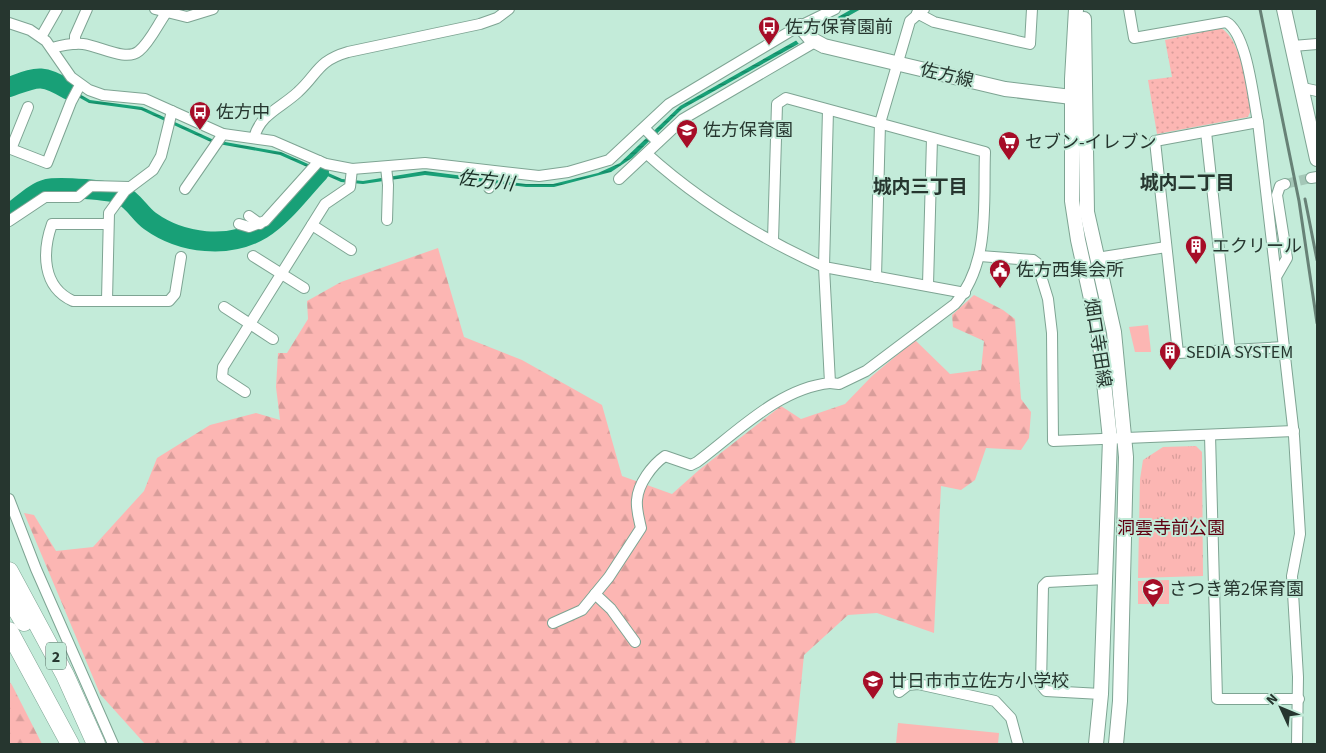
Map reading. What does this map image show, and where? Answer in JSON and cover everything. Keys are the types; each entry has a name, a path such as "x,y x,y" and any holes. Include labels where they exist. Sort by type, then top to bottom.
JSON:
{"highway":[{"name":"2","path":"9,570 65,675 96,744"},
{"name":"2","path":"9,597 55,676 90,744"},
{"name":"2","path":"9,631 49,701 70,744"},
{"name":"2","path":"9,648 49,701"}],"street":[{"path":"42,37 57,9"},
{"path":"75,44 75,36 87,9"},
{"path":"155,9 187,17 213,9"},
{"path":"254,138 270,112 297,94 315,71 330,59 348,52 480,24 497,18 509,9"},
{"path":"619,179 648,154 651,135 670,104 835,9"},
{"path":"876,277 880,123 910,20 921,11 934,22 1030,44 1032,9"},
{"path":"1076,9 1079,98 1086,196 1117,353 1117,439 1106,579 1101,694 1096,744"},
{"path":"1079,98 1084,9"},
{"path":"1129,9 1134,38 1226,22 1234,26 1243,49 1258,122 1294,430 1300,539 1293,569 1292,583 1298,699 1298,744"},
{"path":"1284,9 1292,46 1310,89 1317,159"},
{"path":"52,48 75,44 101,47 120,56 128,56 139,52 166,13"},
{"path":"9,23 30,30 42,37 52,48 71,77 77,91 47,163 11,149 18,116 28,107"},
{"path":"77,91 145,98 170,117 221,139 254,138 283,144 315,165 352,176 387,174 425,163 490,180 554,175 594,166 616,155 651,135 683,120 816,42 801,27"},
{"name":"佐方線","path":"816,42 1006,89 1079,98"},
{"path":"1292,46 1317,44"},
{"path":"553,623 582,610 609,577 641,528 636,499 644,479 656,462 664,456 691,465 697,462 789,396 830,383 839,384 866,371 955,304 965,293 972,280 980,256 985,152 786,98 777,104 774,240"},
{"name":"畑口寺田線","path":"1079,98 1072,207 1099,334 1117,439 1126,457 1120,701 1116,744"},
{"path":"828,110 824,267 830,383"},
{"path":"107,300 109,213 127,189 153,170 160,156 170,117"},
{"path":"1258,122 1154,141 1178,353 1284,348"},
{"path":"1206,132 1230,351"},
{"path":"928,286 932,138"},
{"path":"190,189 221,139"},
{"path":"648,154 672,176 728,215 824,267 965,293"},
{"path":"239,224 249,227 260,224 315,165"},
{"path":"387,174 390,217"},
{"path":"245,392 226,381 221,372 327,202 347,191 352,176"},
{"path":"1276,277 1287,259 1277,196 1280,186 1285,184"},
{"path":"9,221 45,197 76,197 91,186 127,189"},
{"path":"249,216 260,224"},
{"path":"108,224 52,224 48,236 47,272 50,281 65,298 73,301 169,300 175,294 181,257"},
{"path":"312,225 351,250"},
{"path":"1097,258 1166,247"},
{"path":"253,256 304,288"},
{"path":"980,256 1033,260 1037,263 1048,298 1052,332 1053,441 1294,430"},
{"path":"224,307 273,338"},
{"path":"1210,435 1217,699 1298,699"},
{"path":"9,499 36,569 113,744"},
{"path":"1101,694 1046,690 1041,685 1043,586 1047,582 1106,579"},
{"path":"595,594 610,609 635,642"},
{"path":"899,692 908,685 918,684 995,702 1011,718 1018,744"}],"green space":[{"path":"1221,28 1234,43 1242,65 1251,110 1248,117 1157,134 1148,80 1172,77 1165,40"},
{"path":"438,248 464,337 522,360 602,405 622,476 672,494 699,470 781,406 801,419 845,404 872,376 915,340 950,374 981,370 984,341 953,327 952,315 974,295 1003,310 1015,319 1021,399 1031,412 1029,438 1021,450 986,448 975,480 961,490 941,486 934,633 877,613 848,615 804,655 795,744 145,744 100,694 24,513 34,515 56,551 93,547 144,491 157,458 210,425 256,413 280,420 276,387 278,353 287,353 308,319 307,301 341,282"},
{"path":"1148,325 1151,352 1135,352 1129,327"},
{"name":"洞雲寺前公園","path":"1196,446 1202,452 1203,576 1138,578 1140,479 1143,460 1163,447"},
{"path":"1169,580 1169,604 1138,604 1138,581"},
{"path":"9,681 12,685 42,744 9,744"},
{"path":"898,723 999,733 998,744 896,744"}],"water":[{"path":"852,9 861,9 682,109 632,158 611,172 554,187 526,187 425,175 363,184 341,182 280,155 213,143 141,110 89,103 53,83 55,80 90,100 142,107 214,140 281,152 342,179 363,181 425,171 526,184 553,184 598,173 620,163 680,106"}],"pier":[{"path":"822,22 825,30 799,44 794,38"}],"waterway":[{"name":"佐方川","path":"9,87 39,78 52,81 69,90"},
{"path":"9,214 32,196 47,189 73,188 97,190 122,195 150,221 176,235 206,241 235,239 249,235 270,223 285,210 319,172"}],"tunnel":[{"path":"1285,184 1311,178"}],"railway":[{"path":"1260,9 1299,201 1317,323"},
{"path":"1305,199 1317,260"}],"place":[{"name":"佐方保育園前","path":"769,46"},
{"name":"佐方中","path":"200,131"},
{"name":"佐方保育園","path":"687,149"},
{"name":"セブン-イレブン","path":"1009,161"},
{"name":"エクリール","path":"1196,265"},
{"name":"佐方西集会所","path":"1000,289"},
{"name":"SEDIA SYSTEM","path":"1170,371"},
{"name":"さつき第2保育園","path":"1153,608"},
{"name":"廿日市市立佐方小学校","path":"873,700"}],"district":[{"name":"城内二丁目","path":"1187,182"},
{"name":"城内三丁目","path":"920,186"}]}
